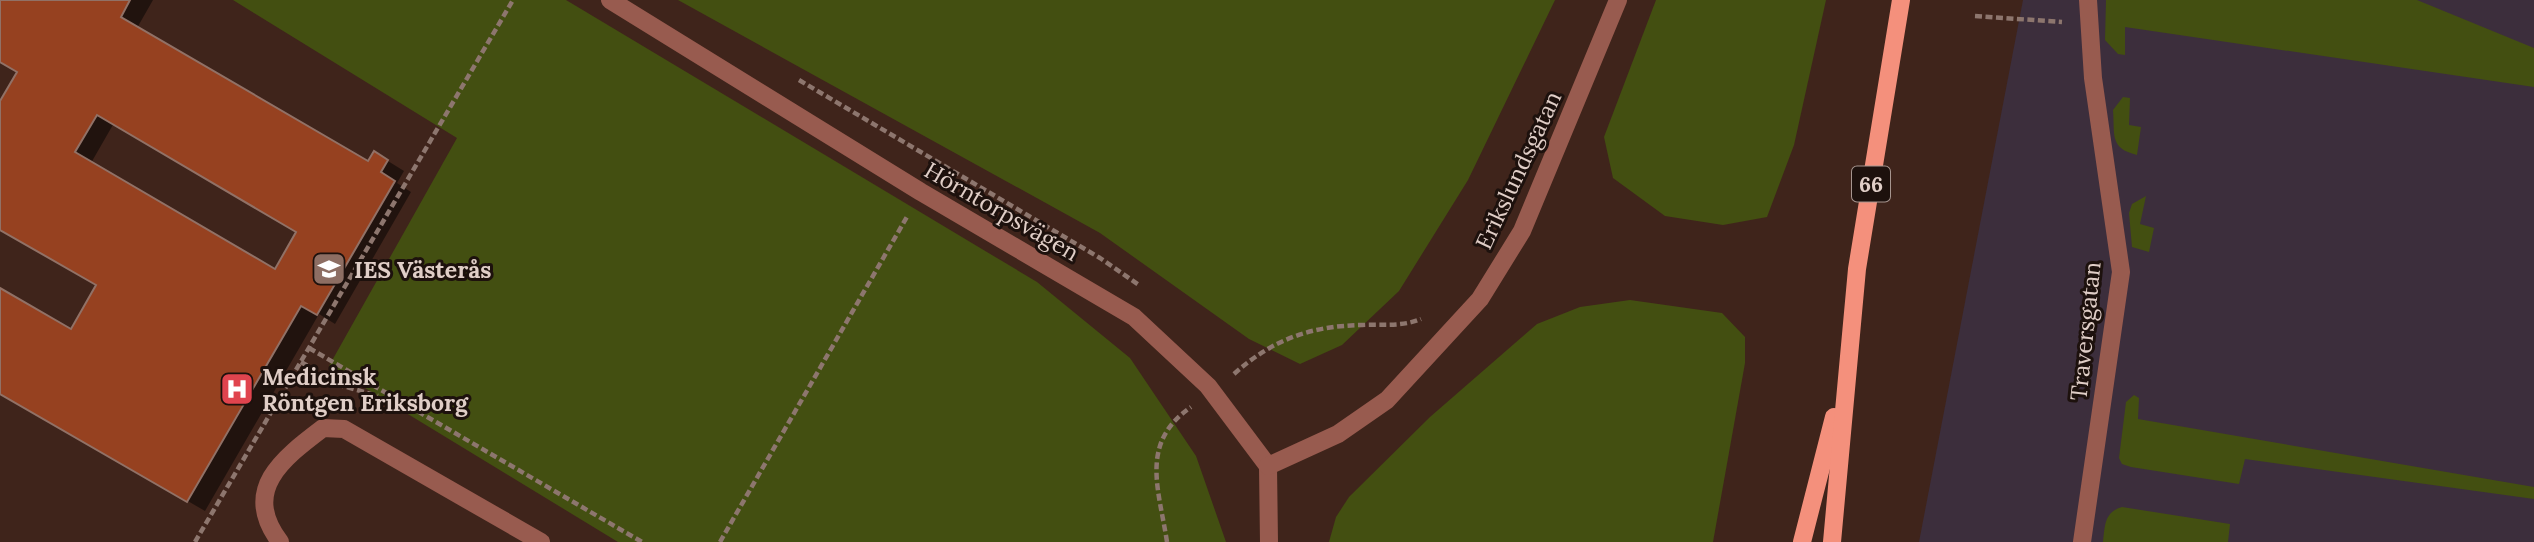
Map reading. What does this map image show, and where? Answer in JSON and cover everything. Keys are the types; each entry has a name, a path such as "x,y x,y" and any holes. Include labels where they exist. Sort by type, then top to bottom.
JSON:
{"main road":[{"name":"66","path":"1832,542 1857,269 1901,0"},
{"name":"66","path":"1802,542 1846,370"},
{"path":"1844,542 1846,370"}],"street":[{"name":"Hörntorpsvägen","path":"610,0 921,192 1134,317 1213,392 1268,466"},
{"name":"Erikslundsgatan","path":"1268,466 1338,434 1387,400 1480,299 1522,231 1618,0"},
{"name":"Traversgatan","path":"2082,542 2121,272 2088,23 2088,0"},
{"path":"280,542 265,523 264,493 274,473 290,452 323,428 344,429 541,542"},
{"path":"1268,466 1269,542"}],"path":[{"path":"195,542 513,0"},
{"path":"1975,16 2088,23"},
{"path":"793,77 1100,258 1147,291"},
{"path":"720,542 921,192"},
{"path":"1167,542 1155,459 1165,430 1187,410 1213,392 1252,357 1287,338 1326,326 1400,325 1428,316"},
{"path":"309,348 642,542"},
{"path":"301,362 343,386 378,396"},
{"path":"1226,362 1236,372"}],"shaded area":[{"path":"2023,0 2534,0 2534,542 1919,542"}],"green space":[{"path":"233,0 566,0 1037,282 1130,358 1196,456 1226,542 618,542 329,366 457,138"},
{"path":"678,0 1555,0 1468,180 1399,291 1342,345 1300,364 1249,339 1100,233"},
{"path":"1656,0 1826,0 1794,145 1767,217 1723,225 1665,216 1613,178 1604,137"},
{"path":"2106,0 2417,0 2534,48 2534,87 2125,27 2125,55 2118,54 2105,40"},
{"path":"2123,97 2130,98 2129,125 2141,127 2137,155 2122,149 2115,139 2113,110"},
{"path":"2146,196 2140,224 2154,228 2149,252 2132,247 2129,213 2132,204"},
{"path":"1630,300 1722,313 1745,337 1745,363 1713,542 1329,542 1336,517 1349,497 1430,417 1537,324 1580,307"},
{"path":"2134,395 2139,398 2138,419 2534,487 2534,499 2245,459 2239,484 2131,467 2122,464 2119,458 2126,402"},
{"path":"2122,507 2230,524 2228,542 2103,542 2109,516"}],"building":[{"path":"0,0 130,0 121,17 368,161 374,151 388,160 381,172 395,181 317,315 301,306 187,502 0,394 0,288 71,329 96,285 0,230 0,101 17,72 0,62","holes":["97,115 296,232 275,269 75,152"]}],"place":[{"name":"IES Västerås","path":"329,269"},
{"name":"Medicinsk Röntgen Eriksborg","path":"237,389"}]}
